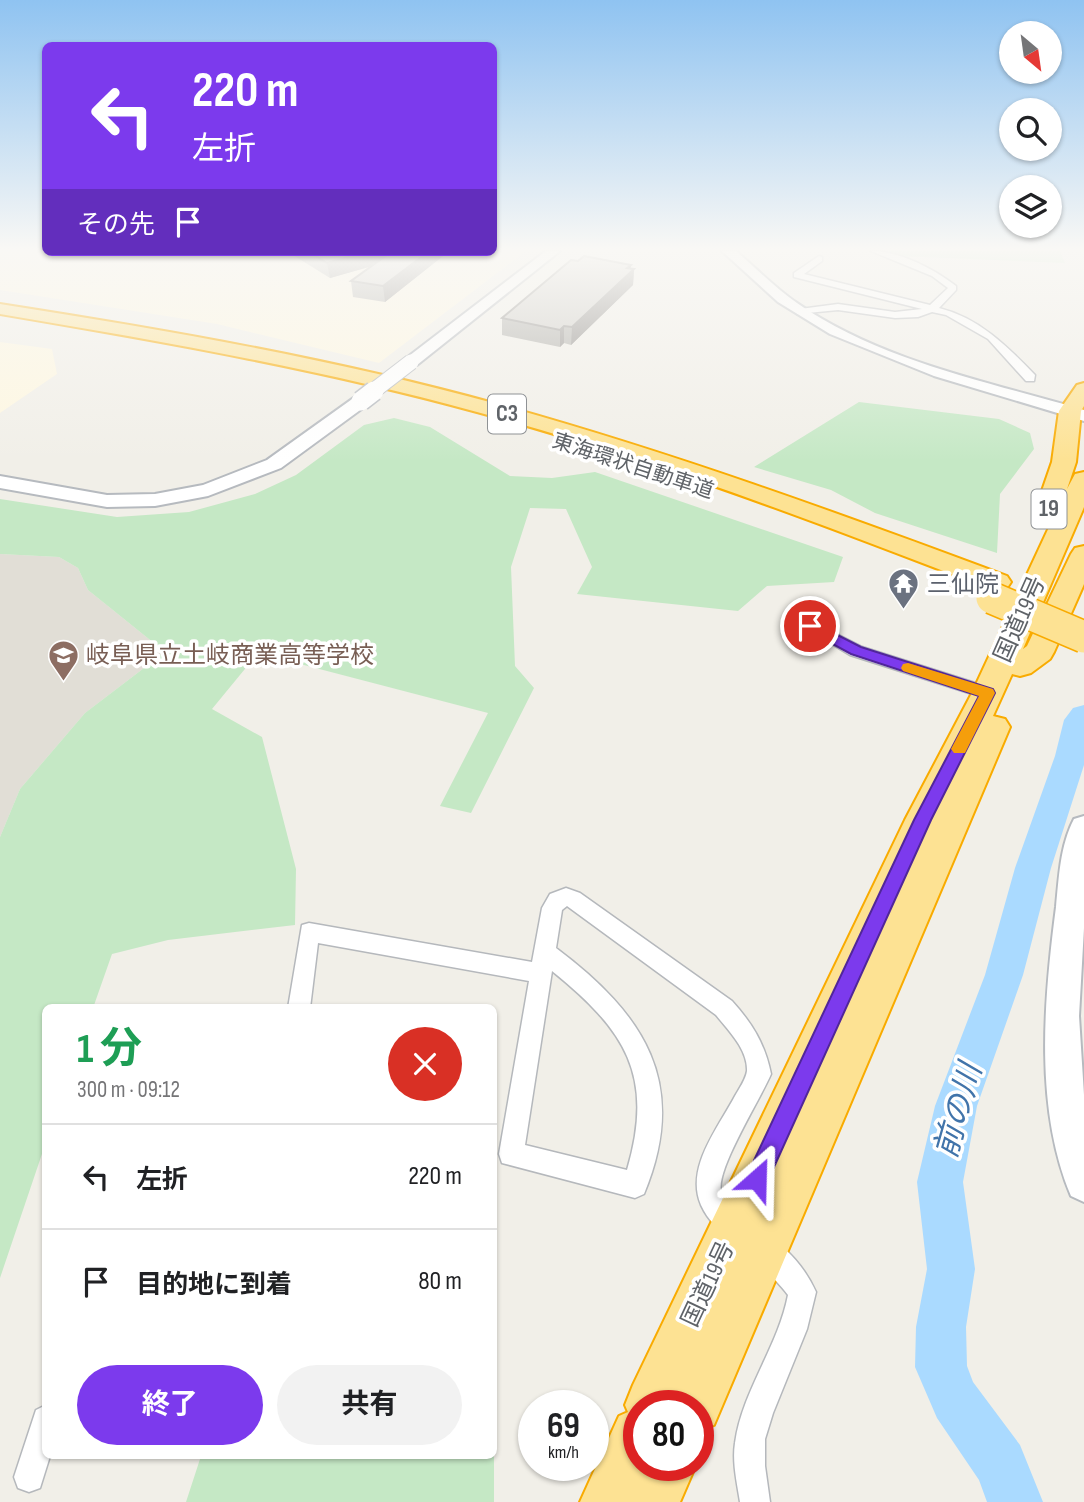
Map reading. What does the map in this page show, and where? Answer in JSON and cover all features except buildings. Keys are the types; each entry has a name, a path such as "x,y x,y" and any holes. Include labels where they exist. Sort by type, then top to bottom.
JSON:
{"highway":[{"name":"東海環状自動車道","path":"12,321 272,366 468,415 730,497 1005,596 1084,618"},
{"name":"東海環状自動車道","path":"70,321 278,357 487,408 640,453 744,488 1005,596 1084,636"},
{"name":"19","path":"1005,596 1025,579 1065,462 1079,406"},
{"name":"国道19号","path":"699,1390 750,1237 923,820 988,693 1005,596 1084,479"},
{"name":"国道19号","path":"662,1390 750,1237 1020,666 1084,523"},
{"name":"19","path":"1020,666 1039,652 1084,554"},
{"path":"609,1502 623,1471"},
{"path":"650,1502 660,1481"}],"main road":[{"path":"411,362 464,321"},
{"path":"820,321 836,332 888,354 1079,406"},
{"path":"0,482 107,501 155,500 208,490 256,474 274,464 361,401"},
{"path":"1084,827 1078,844 1064,970 1062,1044 1076,1152 1084,1183"}],"street":[{"path":"964,321 992,337 1030,379"},
{"path":"361,401 411,362"},
{"path":"822,611 810,626 856,651 988,693"},
{"path":"300,1004 309,932 542,962 584,981 616,1016 646,1073 648,1134 635,1185 511,1154 542,962 552,908 557,900 566,897 573,899 724,1008 743,1030 755,1054 759,1074 708,1174 707,1186 718,1213 784,1267 802,1292 798,1320 751,1433 751,1473 755,1502"},
{"path":"29,1477 42,1433"}],"shaded area":[{"path":"198,321 434,321 379,363"},
{"path":"0,342 52,349 57,374 0,413"},
{"name":"岐阜県立土岐商業高等学校","path":"0,554 59,557 78,568 88,590 165,652 85,713 20,789 0,837"}],"green space":[{"path":"859,402 999,419 1030,433 1034,449 1000,494 997,553 875,513 831,490 754,467"},
{"path":"394,418 430,427 510,476 552,478 595,472 843,557 834,582 767,586 738,611 577,594 592,567 566,509 530,508 511,567 515,666 534,688 471,813 440,806 488,713 258,653 212,709 262,737 296,869 295,925 168,940 112,954 94,1004 42,1004 42,1154 0,1278 0,837 20,789 85,713 165,652 88,590 78,568 59,557 0,554 0,499 117,517 189,512 255,494 296,475 364,425"},
{"path":"200,1459 494,1459 494,1502 186,1502"}],"waterway":[{"name":"前の川","path":"1015,1502 1001,1464 955,1400 941,1367 941,1327 951,1269 940,1182 956,1106 1004,975 1033,868 1071,756 1079,720 1084,716"}],"slow traffic":[{"path":"908,668 988,693 959,749"}],"place":[{"name":"三仙院","path":"904,611"},
{"name":"岐阜県立土岐商業高等学校","path":"63,682"}],"route":[{"path":"757,1179 923,820 988,693 856,651 810,626"}]}
